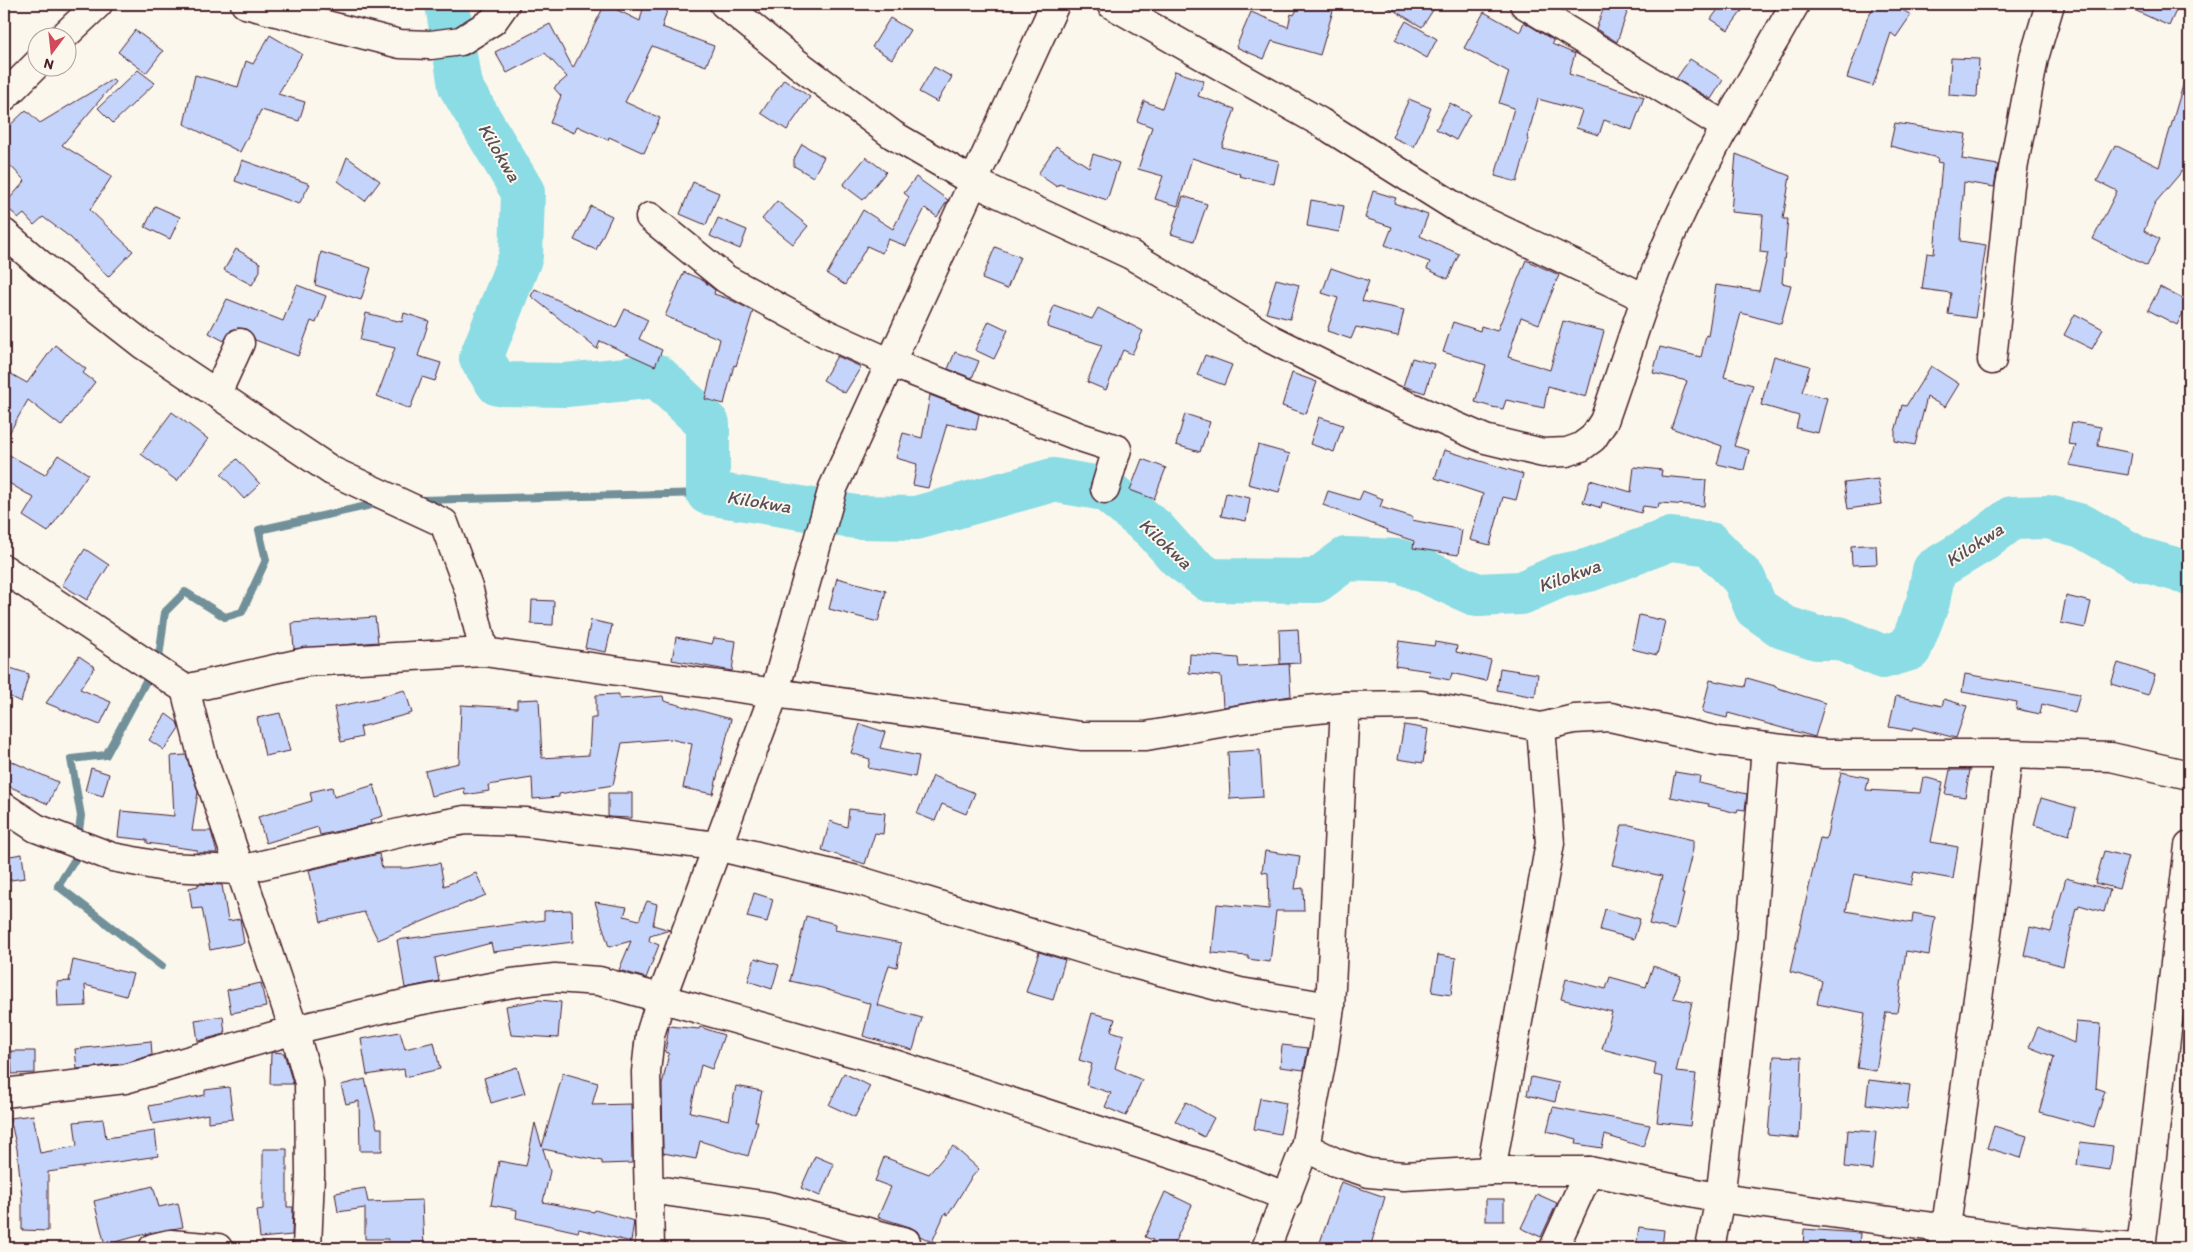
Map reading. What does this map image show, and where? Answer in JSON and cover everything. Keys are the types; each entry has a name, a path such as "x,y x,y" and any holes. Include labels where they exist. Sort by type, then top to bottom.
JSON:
{"street":[{"path":"73,28 98,4"},
{"path":"245,4 400,44 431,45 461,41 493,21 505,4"},
{"path":"724,4 798,64 893,136 974,182 1131,255 1271,339 1386,396 1485,439 1543,453 1567,452 1581,447 1593,438 1604,421 1645,298 1674,227 1726,127 1795,4"},
{"path":"650,1248 646,1072 650,1035 660,1000 774,694 833,488 1056,4"},
{"path":"1111,4 1320,122 1462,211 1645,298"},
{"path":"1524,4 1726,127"},
{"path":"1992,360 2010,185 2034,58 2050,4"},
{"path":"4,97 28,73"},
{"path":"650,216 726,279 827,334 891,363 1080,437 1117,449 1105,489"},
{"path":"4,233 40,265 142,344 332,471 444,523 469,590 484,652"},
{"path":"217,393 240,343"},
{"path":"4,569 184,689 203,759 294,1030 309,1083 310,1175 307,1248"},
{"path":"184,689 306,662 484,652 1081,736 1146,736 1271,714 1345,706 1421,705 1541,727 1574,720 1610,717 1718,741 1824,754 2008,754 2111,757 2189,775"},
{"path":"1266,1248 1305,1148 1330,1007 1345,706"},
{"path":"1491,1171 1550,843 1541,727"},
{"path":"1710,1248 1720,1198 1750,946 1766,747"},
{"path":"1944,1238 1987,934 2008,754"},
{"path":"4,807 36,828 76,844 112,857 165,867 240,870 465,820 525,822 716,846 857,880 1122,961 1240,992 1330,1007"},
{"path":"2141,1248 2189,846"},
{"path":"4,1093 125,1079 294,1030 412,1002 512,983 556,978 599,981 660,1000 891,1063 1208,1166 1287,1197"},
{"path":"1305,1148 1335,1162 1369,1174 1404,1176 1491,1171 1589,1172 1720,1198 1944,1238 2030,1240 2136,1248"},
{"path":"1554,1248 1589,1172"},
{"path":"649,1189 769,1206 906,1242"},
{"path":"153,1248 170,1244 218,1248"}],"building":[{"path":"605,4 640,21 644,4 669,4 662,27 714,46 706,66 652,46 625,102 660,118 644,153 609,137 608,140 577,126 574,133 550,123 561,96 554,88 567,77 545,53 507,73 495,52 550,24 573,68"},
{"path":"1300,4 1335,4 1320,55 1272,41 1264,59 1236,47 1251,12 1288,27 1291,14 1294,15"},
{"path":"1383,4 1437,4 1422,27"},
{"path":"1605,4 1630,4 1617,42 1596,29"},
{"path":"1722,4 1747,4 1728,30 1711,19"},
{"path":"1876,4 1893,4 1911,15 1896,37 1891,33 1873,86 1847,78 1868,16"},
{"path":"2121,4 2179,4 2169,26"},
{"path":"1484,12 1520,32 1524,22 1553,40 1552,44 1575,54 1569,74 1644,97 1632,130 1604,120 1599,135 1576,128 1582,111 1538,99 1517,182 1495,176 1514,108 1499,103 1509,72 1464,48"},
{"path":"890,18 910,30 892,59 872,47"},
{"path":"1406,21 1437,39 1427,58 1395,40"},
{"path":"135,30 163,51 146,73 118,52"},
{"path":"270,35 302,54 278,94 305,102 299,121 261,110 240,152 184,124 195,75 238,87 246,61 253,64"},
{"path":"1951,58 1979,59 1977,97 1949,95"},
{"path":"1690,59 1723,80 1711,99 1676,79"},
{"path":"934,67 952,77 937,102 919,92"},
{"path":"138,70 155,83 113,123 98,108"},
{"path":"1175,71 1204,81 1198,96 1235,109 1222,147 1279,161 1274,184 1239,176 1240,174 1192,158 1178,206 1155,199 1163,176 1138,169 1152,127 1137,121 1144,101 1162,108"},
{"path":"113,79 115,82 62,145 112,176 90,210 133,251 108,277 71,238 43,217 34,225 24,214 19,218 4,205 25,181 4,159 4,131 26,110 40,123"},
{"path":"784,79 810,97 787,130 761,113"},
{"path":"2184,82 2189,83 2189,163 2155,203 2144,231 2160,239 2147,266 2093,239 2117,191 2097,181 2115,145 2159,167"},
{"path":"1409,99 1431,108 1414,147 1392,137"},
{"path":"1450,103 1470,114 1456,140 1436,129"},
{"path":"1895,123 1966,134 1962,159 1998,165 1994,187 1964,182 1960,241 1986,245 1975,318 1948,314 1951,293 1922,289 1927,253 1934,254 1942,163 1937,162 1938,158 1890,146"},
{"path":"802,144 824,157 813,177 794,166 794,159"},
{"path":"1056,146 1089,167 1093,154 1119,163 1107,200 1059,184 1057,187 1038,174"},
{"path":"1736,154 1790,176 1783,219 1788,219 1782,283 1791,285 1781,324 1741,313 1724,377 1753,385 1734,446 1749,450 1744,470 1717,464 1722,446 1671,428 1687,381 1653,373 1660,347 1701,357 1706,335 1708,336 1716,285 1759,291 1768,253 1760,252 1763,215 1731,212"},
{"path":"347,157 380,181 365,201 338,181"},
{"path":"866,157 886,172 863,200 843,185"},
{"path":"242,160 310,184 299,204 235,181"},
{"path":"916,177 948,200 937,217 925,208 906,246 888,239 882,253 867,246 845,285 827,274 863,210 893,229 909,197 904,193"},
{"path":"693,182 719,193 706,225 680,214"},
{"path":"1373,191 1396,198 1394,203 1428,215 1420,236 1459,254 1448,279 1427,269 1430,262 1385,245 1392,227 1365,218"},
{"path":"1183,196 1207,204 1194,241 1171,234"},
{"path":"1311,200 1344,206 1339,232 1307,226"},
{"path":"777,201 808,226 793,244 762,219"},
{"path":"155,206 180,217 170,239 145,227"},
{"path":"591,206 612,216 596,250 574,240"},
{"path":"718,218 747,230 740,249 710,236"},
{"path":"995,247 1020,257 1007,289 982,279"},
{"path":"236,249 260,263 260,271 252,285 224,270"},
{"path":"321,252 371,268 361,300 315,285"},
{"path":"1526,260 1559,275 1539,324 1521,317 1508,357 1550,370 1563,321 1604,331 1586,397 1548,386 1544,408 1506,400 1503,409 1475,402 1486,365 1443,352 1453,322 1480,331 1481,326 1497,331"},
{"path":"1331,268 1369,281 1362,301 1404,310 1398,336 1356,327 1351,339 1327,331 1338,298 1322,293"},
{"path":"684,272 702,280 715,290 714,294 753,311 736,366 734,365 724,404 705,399 720,339 665,316"},
{"path":"1276,279 1299,285 1290,319 1266,313"},
{"path":"297,285 326,296 316,323 311,321 298,356 255,340 246,329 238,328 231,330 224,341 209,333 227,299 283,321"},
{"path":"2160,287 2188,302 2177,325 2148,310"},
{"path":"535,289 616,328 625,309 648,320 639,339 662,350 655,366 600,341 597,349 531,296"},
{"path":"1054,305 1092,319 1098,308 1143,331 1132,354 1123,350 1106,390 1087,382 1102,345 1047,327"},
{"path":"366,313 402,322 404,313 429,321 418,356 441,363 435,381 422,377 410,409 377,396 395,348 360,340"},
{"path":"2075,314 2103,329 2092,349 2064,335"},
{"path":"989,321 1008,330 994,359 975,350"},
{"path":"55,345 86,369 83,373 95,382 61,426 28,400 4,442 4,370 27,383"},
{"path":"955,352 979,361 972,378 948,369"},
{"path":"1205,355 1232,365 1224,385 1197,375"},
{"path":"837,356 861,367 845,393 823,380"},
{"path":"1774,356 1810,366 1802,392 1827,398 1818,433 1796,428 1799,416 1761,405"},
{"path":"1412,358 1434,364 1425,393 1403,386"},
{"path":"1931,366 1959,384 1945,407 1927,397 1915,445 1895,441 1895,432 1902,405 1906,406"},
{"path":"1292,373 1317,382 1306,414 1282,406"},
{"path":"930,395 979,414 976,430 947,424 928,488 913,485 917,464 896,458 903,433 922,438"},
{"path":"172,412 208,439 177,481 141,454"},
{"path":"1185,414 1210,422 1200,452 1176,445"},
{"path":"1319,417 1343,425 1334,452 1310,444"},
{"path":"2072,422 2101,427 2098,446 2132,453 2128,475 2069,465 2076,445 2068,444"},
{"path":"1258,445 1290,454 1279,492 1248,484"},
{"path":"1444,450 1523,474 1516,500 1503,497 1490,545 1470,540 1483,494 1435,478"},
{"path":"4,452 45,475 58,455 88,474 48,532 23,516 34,498 4,480"},
{"path":"237,459 260,484 244,499 221,474"},
{"path":"1142,459 1166,468 1154,499 1130,490"},
{"path":"1634,467 1662,470 1661,476 1706,480 1704,506 1659,503 1658,508 1643,506 1641,513 1602,502 1601,508 1583,502 1590,480 1631,492"},
{"path":"1878,479 1882,504 1848,509 1844,483"},
{"path":"1328,491 1359,500 1363,491 1383,499 1380,507 1413,517 1412,520 1462,530 1458,555 1413,548 1414,541 1387,532 1388,530 1323,505"},
{"path":"1226,493 1250,498 1246,521 1221,516"},
{"path":"1876,545 1877,564 1852,565 1851,546"},
{"path":"85,549 109,565 87,600 62,585"},
{"path":"837,578 886,591 878,622 829,609"},
{"path":"2066,596 2091,602 2085,628 2061,623"},
{"path":"532,600 554,601 553,625 531,624"},
{"path":"1639,615 1665,621 1657,655 1632,649"},
{"path":"375,617 378,642 294,649 292,623"},
{"path":"591,620 612,625 606,652 585,648"},
{"path":"1298,629 1300,663 1280,664 1279,630"},
{"path":"676,637 712,644 714,638 736,641 732,671 672,660"},
{"path":"1399,641 1434,646 1435,642 1457,646 1456,652 1491,660 1486,681 1452,673 1450,680 1429,676 1430,671 1395,666"},
{"path":"1190,654 1238,658 1239,667 1289,664 1291,696 1223,707 1221,676 1189,673"},
{"path":"79,656 95,667 80,689 111,702 100,725 46,703"},
{"path":"2118,663 2155,675 2148,695 2111,684"},
{"path":"4,666 29,674 21,702 4,694"},
{"path":"1500,668 1538,674 1535,697 1497,690"},
{"path":"1965,674 2080,694 2075,713 2042,704 2040,714 2016,709 2017,702 1962,692"},
{"path":"1747,678 1825,703 1815,737 1728,713 1727,718 1702,712 1710,680 1745,687"},
{"path":"405,690 412,713 360,727 362,737 341,742 334,707 383,697"},
{"path":"619,694 619,699 663,696 664,701 731,719 713,794 683,788 692,744 670,739 622,743 613,785 559,794 559,797 533,799 532,778 488,785 489,791 465,795 464,788 431,796 425,771 459,763 461,705 517,708 517,700 539,699 542,758 589,755 591,718 596,718 596,695"},
{"path":"1896,696 1942,706 1944,699 1967,706 1956,738 1913,727 1912,731 1889,727"},
{"path":"280,713 290,751 265,756 257,718"},
{"path":"166,714 177,722 179,728 164,750 149,740"},
{"path":"860,724 885,732 880,748 919,756 915,777 868,768 870,759 851,753"},
{"path":"1404,725 1428,729 1423,763 1398,759"},
{"path":"1260,750 1263,797 1230,799 1228,752"},
{"path":"186,755 198,792 192,831 211,831 217,853 197,853 197,850 147,843 147,840 118,837 121,811 174,816 171,756"},
{"path":"4,758 58,782 48,804 4,784"},
{"path":"91,768 109,774 103,796 85,791"},
{"path":"1950,770 1970,770 1965,797 1945,794"},
{"path":"1675,772 1700,776 1699,783 1747,794 1745,810 1738,809 1737,813 1708,806 1709,804 1670,797"},
{"path":"1841,772 1869,778 1866,790 1920,793 1923,777 1943,782 1931,842 1958,847 1953,879 1914,872 1911,885 1854,874 1846,911 1912,923 1913,913 1935,917 1929,955 1906,951 1897,1013 1886,1012 1876,1071 1857,1068 1865,1013 1817,1004 1822,981 1790,972 1820,838 1826,839"},
{"path":"933,776 975,793 966,814 942,804 935,821 917,814"},
{"path":"374,785 383,816 370,820 371,824 320,835 318,827 266,843 258,817 312,801 310,792 332,787 334,797"},
{"path":"608,793 632,793 632,818 608,817"},
{"path":"2041,798 2076,808 2069,835 2034,825"},
{"path":"849,809 885,813 883,834 875,833 865,864 822,850 830,821 847,827"},
{"path":"1622,825 1630,825 1693,840 1693,849 1682,894 1684,894 1675,930 1649,924 1662,876 1612,865"},
{"path":"1265,851 1300,856 1295,889 1303,888 1304,911 1276,911 1270,962 1248,959 1248,956 1212,953 1217,904 1269,909 1268,873 1262,872"},
{"path":"2104,851 2128,857 2119,889 2095,883"},
{"path":"22,854 25,878 4,881 4,857"},
{"path":"379,854 382,868 408,868 440,863 444,886 476,873 486,895 378,940 364,912 321,922 309,870"},
{"path":"2066,878 2110,890 2104,912 2079,905 2078,909 2076,908 2063,966 2024,955 2030,927 2051,932"},
{"path":"198,884 222,885 228,921 240,919 244,943 210,950 202,908 192,909 189,888 198,886"},
{"path":"754,893 773,899 767,922 747,917"},
{"path":"647,901 657,904 653,925 670,930 650,936 649,941 659,945 646,978 619,970 631,941 609,947 595,902 627,907 624,916 639,920"},
{"path":"1605,909 1640,919 1634,939 1600,930"},
{"path":"572,910 573,942 493,952 491,943 435,958 439,981 405,988 397,940 544,920 544,911"},
{"path":"806,916 836,924 835,930 901,943 897,967 889,965 877,1005 922,1018 913,1050 863,1036 871,1004 822,988 790,981"},
{"path":"1039,952 1065,960 1053,1000 1026,992"},
{"path":"1438,955 1456,958 1451,995 1432,992"},
{"path":"755,958 779,965 772,989 748,981"},
{"path":"73,960 133,974 126,996 85,985 86,1006 58,1007 57,982 71,981 69,981"},
{"path":"1653,966 1681,976 1673,998 1692,1002 1676,1072 1696,1074 1690,1126 1657,1122 1663,1077 1654,1075 1656,1063 1602,1049 1612,1012 1561,999 1566,979 1606,989 1610,977 1646,987"},
{"path":"261,983 266,1007 231,1013 227,990"},
{"path":"539,1000 561,1002 558,1038 511,1035 506,1006"},
{"path":"1092,1013 1115,1019 1111,1031 1124,1035 1115,1068 1142,1080 1126,1116 1105,1107 1111,1093 1086,1085 1092,1064 1079,1060"},
{"path":"223,1016 225,1034 198,1041 195,1020"},
{"path":"2076,1022 2101,1024 2096,1088 2105,1091 2094,1127 2039,1112 2054,1057 2029,1047 2038,1027 2074,1043"},
{"path":"669,1026 699,1029 700,1027 724,1035 712,1069 701,1065 690,1112 729,1120 736,1086 762,1091 755,1121 758,1121 748,1156 700,1141 696,1159 663,1153 662,1085 669,1053 665,1052"},
{"path":"400,1032 405,1049 434,1042 440,1069 405,1077 404,1069 367,1075 361,1039"},
{"path":"151,1041 152,1055 122,1064 77,1069 75,1049"},
{"path":"1282,1045 1308,1048 1304,1070 1280,1067"},
{"path":"11,1051 35,1051 35,1073 12,1074"},
{"path":"271,1053 284,1053 293,1084 270,1084"},
{"path":"1774,1056 1802,1057 1799,1138 1768,1135"},
{"path":"517,1067 525,1093 491,1103 484,1078"},
{"path":"563,1073 598,1083 592,1105 631,1104 632,1163 602,1164 602,1161 543,1149 550,1171 543,1202 594,1212 595,1210 634,1221 631,1242 579,1229 578,1232 516,1218 517,1210 491,1205 499,1161 526,1166 535,1123 542,1147"},
{"path":"844,1073 870,1086 855,1117 829,1105"},
{"path":"1531,1077 1559,1083 1555,1102 1527,1095"},
{"path":"365,1079 377,1128 382,1128 382,1151 360,1151 359,1101 346,1104 341,1085"},
{"path":"1869,1080 1910,1085 1907,1109 1866,1104"},
{"path":"229,1087 233,1119 208,1122 208,1114 153,1124 149,1106 205,1095 205,1090"},
{"path":"1260,1098 1286,1103 1280,1134 1254,1129"},
{"path":"1186,1102 1214,1118 1204,1137 1175,1121"},
{"path":"1553,1107 1650,1125 1643,1147 1605,1135 1602,1148 1576,1144 1577,1139 1547,1131"},
{"path":"33,1115 40,1153 77,1146 74,1122 103,1119 106,1138 155,1131 158,1156 48,1172 48,1231 22,1230 22,1197 17,1149 10,1118"},
{"path":"1994,1126 2027,1136 2021,1158 1987,1148"},
{"path":"1848,1130 1876,1132 1872,1170 1845,1167"},
{"path":"2080,1142 2113,1146 2110,1170 2077,1165"},
{"path":"953,1146 979,1169 971,1178 948,1215 945,1213 932,1242 920,1236 917,1231 910,1227 878,1217 891,1187 875,1181 884,1157 929,1174"},
{"path":"263,1149 287,1149 287,1207 293,1207 292,1235 260,1238 257,1210 263,1209"},
{"path":"815,1156 834,1164 820,1196 801,1188"},
{"path":"1341,1182 1385,1197 1370,1248 1318,1248"},
{"path":"153,1186 159,1207 178,1203 183,1227 149,1233 105,1245 94,1201"},
{"path":"365,1188 368,1202 422,1200 424,1248 389,1248 388,1239 365,1239 365,1208 338,1212 335,1193"},
{"path":"1165,1192 1192,1205 1172,1248 1150,1248 1153,1240 1145,1237"},
{"path":"1537,1194 1557,1203 1541,1237 1521,1228"},
{"path":"1486,1199 1504,1199 1504,1221 1486,1221"},
{"path":"1639,1227 1664,1230 1662,1248 1636,1248"},
{"path":"1804,1229 1860,1233 1859,1248 1803,1248"}],"waterway":[{"name":"Kilokwa","path":"447,4 460,86 523,192 521,256 481,358 498,384 566,385 657,376 708,424 708,493 856,517 916,518 1053,480 1105,489 1154,529 1179,557 1209,580 1316,581 1346,559 1401,561 1477,595 1521,593 1560,576 1589,570 1671,539 1710,544 1744,579 1756,608 1783,627 1817,638 1839,638 1883,657 1910,649 1928,602 1934,570 1982,541 2012,518 2048,517 2082,526 2139,559 2189,573"},
{"path":"419,500 708,493"},
{"path":"78,838 81,816 71,759 106,755 159,657 165,612 185,592 225,617 242,612 266,560 259,530 380,503"},
{"path":"77,850 76,858 58,886 162,966"}]}
